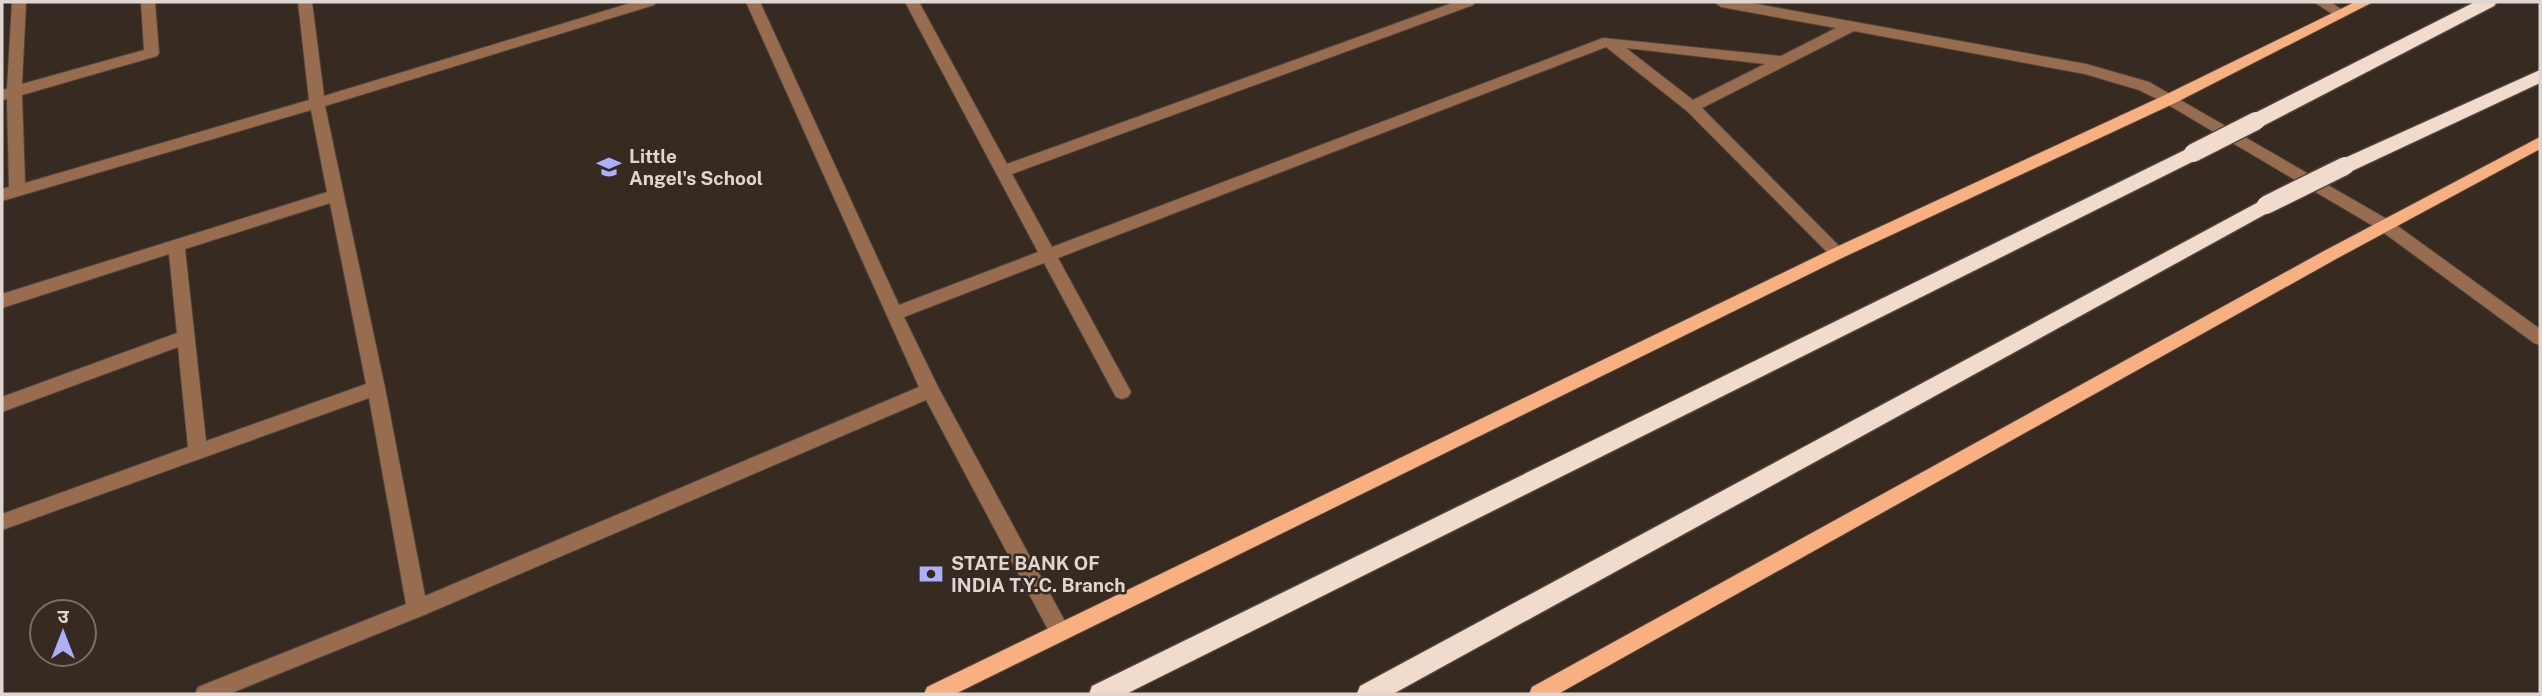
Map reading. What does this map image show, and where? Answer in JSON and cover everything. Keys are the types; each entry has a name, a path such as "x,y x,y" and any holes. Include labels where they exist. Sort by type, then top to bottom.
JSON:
{"highway":[{"path":"1101,694 2169,165 2488,2"},
{"path":"1368,694 2266,205 2540,76"}],"main road":[{"path":"934,694 1838,253 2170,99 2366,2"},
{"path":"1539,694 2540,142"}],"street":[{"path":"17,190 8,93 19,2"},
{"path":"8,93 152,53 148,2"},
{"path":"304,2 317,103 376,388 416,609"},
{"path":"2,195 649,2"},
{"path":"754,2 930,390 1060,632"},
{"path":"912,2 1122,392"},
{"path":"1003,171 1468,2"},
{"path":"1721,2 2086,69 2144,86 2386,226 2540,338"},
{"path":"2321,2 2340,14"},
{"path":"1692,107 1854,25"},
{"path":"894,314 1049,257 1608,41 1783,61"},
{"path":"1608,41 1692,107 1838,253"},
{"path":"2,301 336,195"},
{"path":"176,246 198,452"},
{"path":"2,405 186,337"},
{"path":"2,516 2,522 376,388"},
{"path":"205,694 416,609 930,390"}],"place":[{"name":"Little Angel's School","path":"609,167"},
{"name":"STATE BANK OF INDIA T.Y.C. Branch","path":"931,574"}]}
